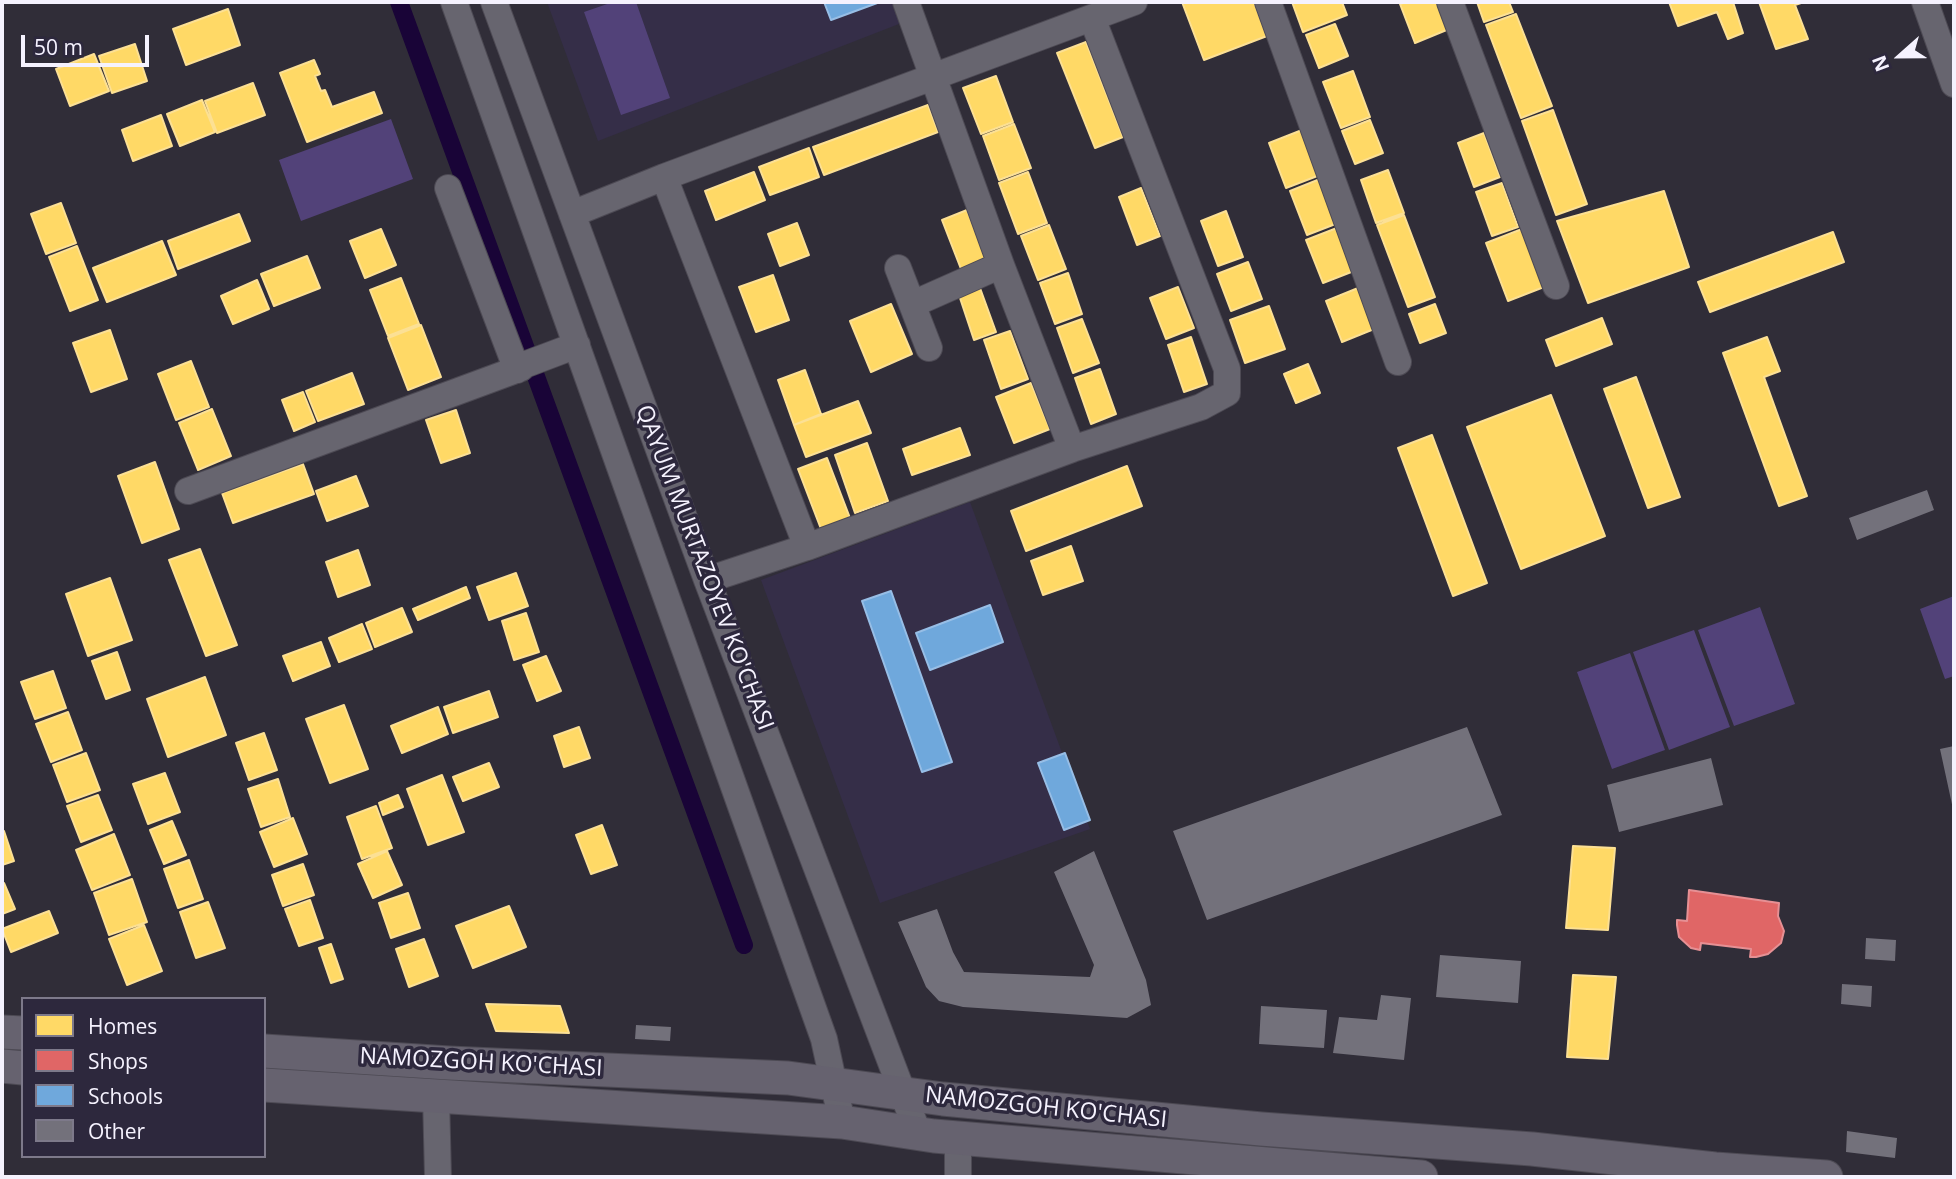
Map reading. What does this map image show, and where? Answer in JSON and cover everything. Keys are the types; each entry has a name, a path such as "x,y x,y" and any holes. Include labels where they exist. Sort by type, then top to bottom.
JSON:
{"main road":[{"path":"2,1032 21,1033"},
{"name":"NAMOZGOH KO'CHASI","path":"266,1051 449,1063 788,1078 904,1094 1233,1126 1532,1149 1715,1169 1826,1177"},
{"path":"2,1066 21,1068"},
{"name":"NAMOZGOH KO'CHASI","path":"266,1085 842,1122 958,1139 1278,1171 1422,1177"}],"street":[{"name":"QAYUM MURTAZOYEV KO'CHASI","path":"453,2 824,1039 842,1122"},
{"name":"QAYUM MURTAZOYEV KO'CHASI","path":"494,2 707,580 918,1133"},
{"path":"906,2 1001,265 1072,449"},
{"path":"572,214 664,177 1134,2"},
{"path":"1268,2 1398,362"},
{"path":"1450,2 1556,286"},
{"path":"1925,2 1954,84"},
{"path":"707,580 807,547 1072,449 1201,407 1227,393 1227,369 1092,18"},
{"path":"664,177 807,547"},
{"path":"523,199 561,185"},
{"path":"448,188 527,365"},
{"path":"913,304 1001,265"},
{"path":"898,268 929,348"},
{"path":"188,491 577,345"},
{"path":"436,1096 439,1177"},
{"path":"958,1139 958,1177"}],"shaded area":[{"path":"547,2 896,2 904,22 598,141"},
{"path":"613,2 636,2 670,98 621,115 584,12"},
{"path":"391,119 413,179 301,221 279,160"},
{"path":"970,502 1090,829 880,903 761,580"},
{"path":"1954,596 1954,676 1945,679 1920,609"},
{"path":"1760,607 1795,704 1734,726 1698,630"},
{"path":"1694,630 1730,727 1669,750 1633,652"},
{"path":"1630,653 1665,750 1612,769 1577,672"}],"building: Homes":[{"path":"1182,2 1254,2 1267,36 1204,60"},
{"path":"1292,2 1342,2 1347,15 1303,32"},
{"path":"1438,2 1449,29 1415,43 1400,4"},
{"path":"1477,2 1509,2 1513,12 1484,22"},
{"path":"1669,2 1733,2 1743,33 1728,39 1717,12 1678,26"},
{"path":"1759,2 1804,2 1795,5 1808,39 1776,49"},
{"path":"228,9 240,45 186,65 173,29"},
{"path":"1516,14 1552,106 1521,118 1486,25"},
{"path":"1335,24 1348,56 1319,68 1306,35"},
{"path":"1086,42 1123,137 1095,148 1057,53"},
{"path":"135,44 147,81 112,93 99,56"},
{"path":"94,54 109,91 70,106 56,69"},
{"path":"314,60 320,74 315,76 332,107 374,92 382,113 307,142 280,73"},
{"path":"1353,71 1370,117 1341,128 1323,82"},
{"path":"996,76 1013,122 981,134 963,88"},
{"path":"253,83 265,115 217,133 205,101"},
{"path":"202,100 215,132 180,146 167,114"},
{"path":"928,105 938,132 824,175 813,147"},
{"path":"1553,110 1587,204 1556,215 1522,121"},
{"path":"161,115 172,146 133,161 122,130"},
{"path":"1370,120 1383,153 1355,164 1342,131"},
{"path":"1014,124 1031,168 999,180 983,136"},
{"path":"1302,130 1320,175 1286,188 1269,143"},
{"path":"1484,133 1500,177 1474,187 1458,143"},
{"path":"809,148 819,177 770,195 759,167"},
{"path":"1388,170 1404,213 1376,223 1361,180"},
{"path":"754,172 765,200 716,220 705,191"},
{"path":"1028,172 1047,223 1018,234 999,183"},
{"path":"1320,179 1338,223 1307,235 1290,191"},
{"path":"1502,183 1518,227 1492,236 1476,192"},
{"path":"1141,188 1160,236 1137,245 1119,197"},
{"path":"1664,191 1689,267 1588,303 1557,221"},
{"path":"61,203 76,243 46,254 31,214"},
{"path":"967,210 986,259 961,269 942,220"},
{"path":"1226,211 1243,257 1218,266 1201,221"},
{"path":"239,214 250,241 178,269 168,241"},
{"path":"1404,215 1435,297 1408,307 1377,225"},
{"path":"797,223 809,255 780,266 768,234"},
{"path":"1049,225 1066,269 1038,280 1021,236"},
{"path":"1342,226 1359,269 1323,283 1306,240"},
{"path":"381,229 396,265 365,278 350,241"},
{"path":"1522,229 1544,287 1508,301 1486,243"},
{"path":"1833,232 1844,262 1710,312 1698,282"},
{"path":"162,241 176,275 107,302 93,268"},
{"path":"77,246 98,300 70,311 49,257"},
{"path":"307,256 320,288 274,306 261,274"},
{"path":"1248,262 1262,299 1231,311 1217,274"},
{"path":"1068,273 1082,314 1055,324 1040,283"},
{"path":"773,275 789,320 756,332 739,287"},
{"path":"401,278 419,324 388,336 370,290"},
{"path":"257,280 269,309 233,324 221,296"},
{"path":"1363,286 1379,327 1342,342 1326,301"},
{"path":"1178,287 1194,328 1166,339 1150,298"},
{"path":"980,288 996,332 974,340 959,295"},
{"path":"891,304 912,354 871,372 850,321"},
{"path":"1435,304 1446,333 1420,343 1409,314"},
{"path":"1269,306 1285,349 1245,363 1230,320"},
{"path":"1602,318 1612,344 1556,366 1546,340"},
{"path":"1082,319 1099,363 1073,373 1057,328"},
{"path":"421,325 441,377 408,390 388,338"},
{"path":"110,330 127,379 91,392 73,343"},
{"path":"1010,331 1028,379 1001,389 984,340"},
{"path":"1191,337 1207,384 1184,392 1168,345"},
{"path":"1767,337 1780,371 1764,377 1807,496 1779,506 1723,353"},
{"path":"191,361 209,407 176,420 158,374"},
{"path":"1308,364 1320,393 1296,403 1284,374"},
{"path":"1100,369 1116,414 1091,424 1075,378"},
{"path":"805,370 821,414 794,425 778,380"},
{"path":"352,373 364,404 318,421 306,391"},
{"path":"1636,377 1680,497 1648,508 1604,389"},
{"path":"1031,383 1050,429 1014,443 996,397"},
{"path":"303,392 315,422 294,431 282,400"},
{"path":"1551,395 1605,536 1521,569 1467,427"},
{"path":"858,401 871,433 806,457 794,425"},
{"path":"212,409 231,456 198,470 179,423"},
{"path":"456,410 470,453 441,463 426,420"},
{"path":"960,428 970,455 912,475 903,449"},
{"path":"1432,435 1487,583 1453,596 1398,448"},
{"path":"867,443 888,501 855,513 835,455"},
{"path":"827,458 850,518 821,529 798,469"},
{"path":"155,462 179,529 142,543 118,476"},
{"path":"303,464 314,494 233,523 222,493"},
{"path":"1127,466 1142,506 1026,551 1011,511"},
{"path":"356,476 368,506 327,521 316,491"},
{"path":"1071,546 1083,581 1043,595 1031,561"},
{"path":"200,549 237,645 206,656 169,560"},
{"path":"358,550 370,585 338,597 326,562"},
{"path":"516,573 528,606 489,620 477,587"},
{"path":"110,578 132,640 88,656 66,594"},
{"path":"466,587 470,598 418,620 413,609"},
{"path":"402,608 412,632 375,647 366,623"},
{"path":"526,613 539,652 514,660 502,621"},
{"path":"362,624 372,649 339,662 329,638"},
{"path":"321,642 330,666 293,681 283,656"},
{"path":"117,652 130,690 106,699 92,661"},
{"path":"546,656 561,691 537,701 523,665"},
{"path":"53,671 66,708 35,719 21,682"},
{"path":"205,677 226,735 168,757 147,699"},
{"path":"489,691 498,717 453,733 444,707"},
{"path":"344,705 368,769 330,783 306,719"},
{"path":"438,707 448,734 402,753 391,726"},
{"path":"68,712 82,750 51,762 36,724"},
{"path":"579,727 590,758 564,767 554,736"},
{"path":"264,733 277,770 249,780 236,743"},
{"path":"86,753 100,790 67,802 53,765"},
{"path":"489,763 499,787 463,801 453,777"},
{"path":"165,773 180,812 148,824 133,784"},
{"path":"442,775 464,832 428,845 407,789"},
{"path":"278,779 290,817 261,827 248,789"},
{"path":"98,795 112,830 81,842 67,806"},
{"path":"398,795 403,807 383,815 379,803"},
{"path":"376,806 392,848 362,859 347,817"},
{"path":"293,818 307,854 274,867 260,832"},
{"path":"172,821 186,855 164,864 150,830"},
{"path":"602,825 617,865 591,874 576,835"},
{"path":"4,831 14,861 2,865 2,832"},
{"path":"114,834 130,875 92,890 76,850"},
{"path":"1573,846 1615,848 1608,930 1566,928"},
{"path":"387,851 402,885 373,898 358,864"},
{"path":"189,860 203,899 178,908 164,869"},
{"path":"303,864 314,895 283,906 272,875"},
{"path":"132,879 147,922 109,935 94,893"},
{"path":"4,883 15,909 2,914 2,884"},
{"path":"408,893 420,928 391,938 379,903"},
{"path":"310,900 323,938 299,946 285,909"},
{"path":"208,902 225,948 196,958 180,912"},
{"path":"509,906 526,947 473,968 456,926"},
{"path":"49,911 58,933 11,952 2,929"},
{"path":"144,925 162,971 127,985 109,939"},
{"path":"424,939 438,976 409,987 396,949"},
{"path":"331,944 343,979 331,983 319,948"},
{"path":"1573,975 1616,977 1608,1059 1567,1057"},
{"path":"486,1004 560,1006 569,1033 496,1031"}],"building: Shops":[{"path":"1689,890 1779,903 1778,916 1784,931 1781,943 1768,954 1756,957 1750,957 1751,949 1701,943 1700,950 1691,948 1679,937 1677,925 1677,920 1687,921"}],"building: Schools":[{"path":"824,2 880,2 831,20"},
{"path":"891,591 952,762 922,772 862,601"},
{"path":"990,605 1003,642 930,670 916,633"},
{"path":"1065,753 1090,820 1064,830 1038,763"}],"building: Other":[{"path":"1927,490 1934,510 1857,540 1849,518"},
{"path":"1467,727 1502,815 1207,920 1173,831"},
{"path":"1954,746 1954,809 1953,809 1940,749"},
{"path":"1711,758 1723,805 1619,832 1607,785"},
{"path":"1094,851 1146,980 1151,1005 1127,1018 963,1007 939,1001 926,987 898,922 937,909 953,952 964,972 1090,977 1094,965 1054,872"},
{"path":"1866,938 1896,940 1895,961 1865,959"},
{"path":"1440,955 1521,961 1518,1003 1436,997"},
{"path":"1842,984 1872,986 1871,1007 1841,1004"},
{"path":"1381,995 1411,998 1404,1060 1333,1053 1339,1017 1377,1020"},
{"path":"1261,1006 1327,1010 1324,1048 1259,1044"},
{"path":"636,1025 671,1027 670,1041 635,1039"},
{"path":"1847,1131 1897,1138 1895,1158 1846,1152"}],"waterway":[{"path":"399,2 744,945"}]}
